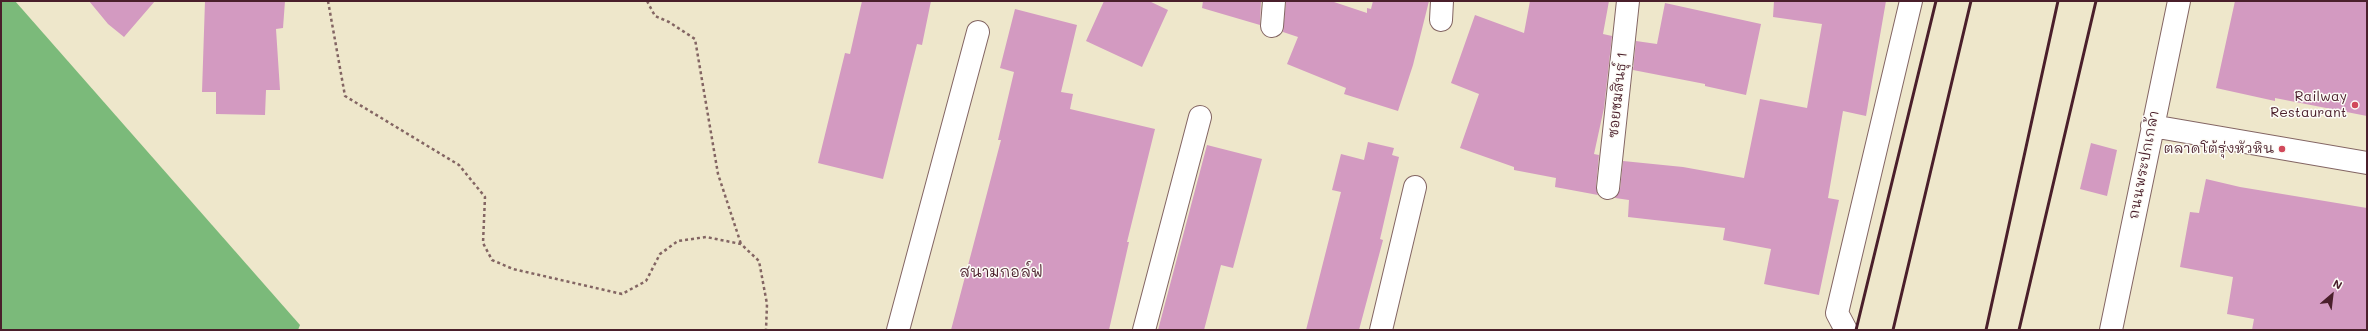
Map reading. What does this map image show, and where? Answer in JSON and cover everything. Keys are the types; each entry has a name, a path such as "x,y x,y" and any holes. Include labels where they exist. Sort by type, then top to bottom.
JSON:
{"street":[{"path":"1272,26 1274,1"},
{"name":"ซอยชมสินธุ์ 1","path":"1608,188 1628,1"},
{"path":"1846,330 1837,313 1910,1"},
{"name":"ถนนพระปกเกล้า","path":"2111,330 2179,1"},
{"path":"898,330 978,32"},
{"path":"1144,330 1200,117"},
{"path":"2152,126 2367,163"},
{"path":"1381,330 1415,187"}],"path":[{"path":"328,1 345,96 459,165 485,197 484,243 492,260 513,269 622,294 646,281 660,254 678,241 706,237 741,244"},
{"path":"647,1 655,16 669,22 695,39 718,174 741,244 759,261 767,304 766,330"}],"green space":[{"path":"1,1 15,1 300,325 298,330 1,330"}],"building":[{"path":"89,1 155,1 124,37 108,24"},
{"path":"205,1 285,1 283,28 276,29 280,90 266,90 265,115 216,114 216,92 202,92"},
{"path":"862,1 931,1 922,45 917,44 883,179 818,163 845,53 850,54"},
{"path":"1104,1 1149,1 1168,10 1142,67 1086,41"},
{"path":"1203,1 1261,1 1260,25 1202,8"},
{"path":"1286,1 1331,1 1367,13 1367,8 1371,9 1373,1 1429,1 1413,65 1398,111 1344,94 1346,88 1287,64 1298,37 1283,32"},
{"path":"1530,1 1609,1 1603,34 1612,36 1604,108 1594,154 1599,155 1596,187 1598,195 1555,187 1556,178 1514,170 1514,167 1460,148 1479,94 1451,83 1475,15 1524,33"},
{"path":"1774,1 1886,1 1866,116 1843,111 1828,198 1839,200 1819,295 1764,284 1771,249 1723,240 1725,228 1628,217 1629,200 1615,198 1620,189 1623,161 1683,167 1744,178 1760,99 1807,108 1822,24 1773,17"},
{"path":"2235,1 2367,1 2367,116 2275,98 2275,101 2216,88"},
{"path":"1665,3 1761,24 1746,95 1705,86 1705,84 1633,70 1636,41 1657,44"},
{"path":"1015,9 1077,25 1061,92 1073,94 1070,109 1155,129 1127,242 1129,242 1109,330 951,330 1001,140 998,140 1014,72 1000,68"},
{"path":"1368,142 1394,148 1392,155 1399,157 1380,239 1383,240 1359,330 1306,330 1341,192 1332,190 1341,154 1364,160"},
{"path":"2091,143 2117,150 2107,196 2080,189"},
{"path":"1207,145 1262,159 1248,212 1233,268 1221,265 1204,330 1158,330"},
{"path":"2206,179 2240,187 2367,208 2367,330 2252,330 2254,319 2227,314 2233,277 2180,267 2190,212 2199,213"}],"railway":[{"path":"1856,330 1936,1"},
{"path":"1893,330 1971,1"},
{"path":"1986,330 2058,1"},
{"path":"2019,330 2096,1"}],"place":[{"name":"Railway Restaurant","path":"2355,105"},
{"name":"ตลาดโต้รุ่งหัวหิน","path":"2282,149"}],"district":[{"name":"สนามกอล์ฟ","path":"1001,272"}]}
